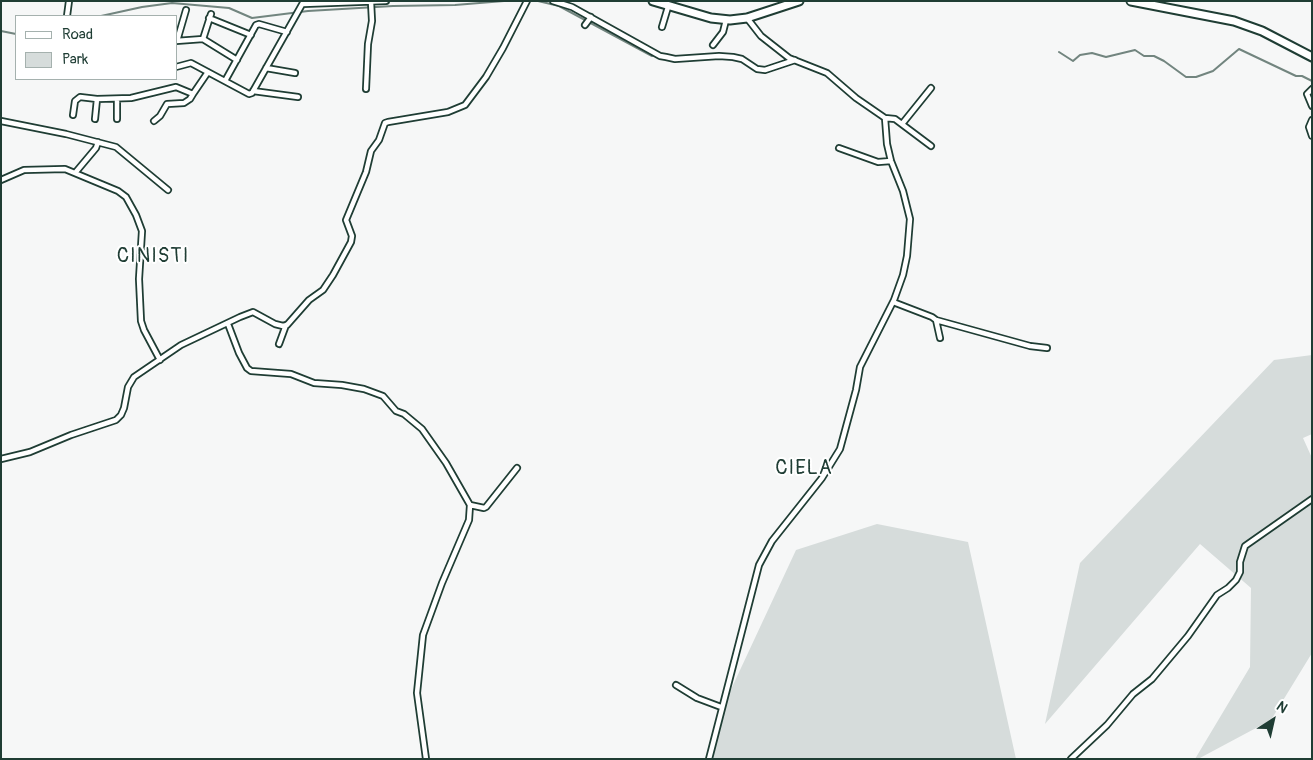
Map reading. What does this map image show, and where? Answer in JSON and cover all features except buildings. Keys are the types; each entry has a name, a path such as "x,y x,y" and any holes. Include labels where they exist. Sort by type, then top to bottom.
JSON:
{"main road":[{"path":"653,1 668,7 726,20 746,18 799,1"},
{"path":"1132,1 1234,22 1262,31 1312,57"}],"street":[{"path":"67,15 69,1"},
{"path":"178,67 190,64 249,94 253,91 303,4 372,5 386,1"},
{"path":"279,344 286,325 309,300 323,290 351,242 352,236 346,220 366,172 371,151 379,140 385,123 448,112 465,104 486,77 503,48 526,1"},
{"path":"553,1 572,7 588,21 660,56 675,59 733,57 742,59 757,69 765,70 792,59"},
{"path":"366,90 372,5"},
{"path":"662,27 668,7"},
{"path":"178,38 186,10"},
{"path":"202,39 210,16 251,35"},
{"path":"746,18 761,36 792,59 827,73 856,98 885,118 892,118 902,124 931,146"},
{"path":"713,45 723,32 726,20"},
{"path":"226,81 256,26 259,24 287,32"},
{"path":"178,41 202,39 237,60"},
{"path":"266,68 295,73"},
{"path":"154,121 160,116 167,104 184,103 190,99 208,72"},
{"path":"73,115 77,99 80,97 97,100 131,98 176,87 193,94"},
{"path":"902,124 931,88"},
{"path":"1312,89 1308,94 1312,106"},
{"path":"253,91 298,97"},
{"path":"117,99 117,119"},
{"path":"95,119 97,100"},
{"path":"709,759 759,565 772,541 822,478 840,449 856,390 860,366 893,302 903,275 910,219 903,192 891,161 887,144 885,118"},
{"path":"1312,120 1309,127 1312,136"},
{"path":"1,121 98,142 120,149 168,190"},
{"path":"75,173 96,148 98,142"},
{"path":"839,148 878,162 891,161"},
{"path":"1,180 24,170 65,169 118,191 126,197 142,231 139,279 141,321 160,360"},
{"path":"893,302 927,314 936,320 1030,346 1048,348"},
{"path":"1,459 30,452 71,435 116,420 124,408 130,383 134,377 181,345 253,312 275,324 286,325"},
{"path":"936,320 940,338"},
{"path":"228,324 239,353 247,368 251,371 291,374 314,383 364,389 383,396 396,411 404,414 422,430 446,463 470,505 469,520 423,635 417,693 426,759"},
{"path":"470,505 486,507 517,468"},
{"path":"1071,759 1108,725 1133,694 1152,679 1188,636 1217,595 1236,580 1240,572 1240,562 1245,546 1312,499"},
{"path":"676,684 697,698 721,707"}],"green space":[{"path":"1312,355 1312,434 1303,438 1312,458 1312,653 1271,720 1195,759 1250,667 1251,588 1200,544 1045,724 1080,563 1274,360"},
{"path":"877,524 968,542 1016,759 708,759 727,698 796,550"}],"waterway":[{"path":"106,15 172,3 229,8 252,18 308,11 504,1"},
{"path":"538,1 559,6 652,56"},
{"path":"1,31 15,34"},
{"path":"1059,52 1073,61 1080,55 1092,53 1106,57 1135,50 1144,56 1154,56 1164,61 1186,77 1196,77 1213,71 1239,49 1296,76 1302,76 1312,81"}],"district":[{"name":"CINISTI","path":"153,257"},
{"name":"CIELA","path":"804,469"}]}
